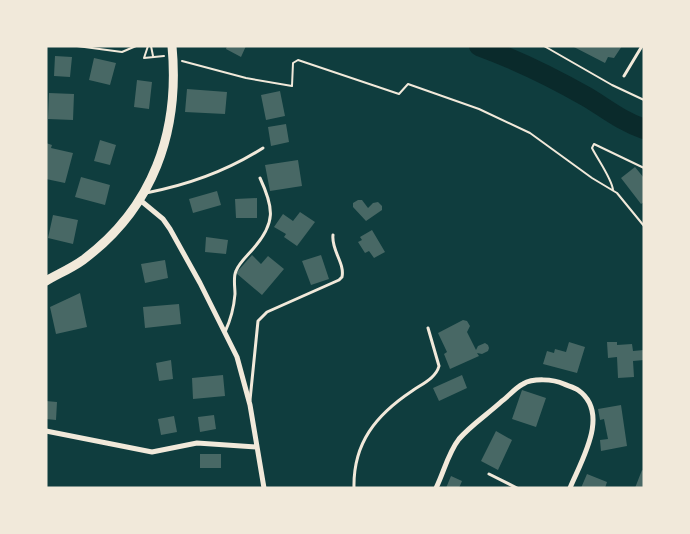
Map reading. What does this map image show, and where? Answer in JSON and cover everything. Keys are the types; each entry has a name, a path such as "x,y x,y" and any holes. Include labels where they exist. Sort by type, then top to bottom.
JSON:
{"main road":[{"path":"46,281 81,261 102,244 124,222 141,197 159,162 167,135 173,94 173,54"}],"street":[{"path":"141,197 163,218 170,228 225,332 236,358 250,406 264,488"},
{"path":"436,488 448,458 459,440 522,384 537,380 559,382 578,389 587,399 593,415 592,436 570,488"},
{"path":"46,431 152,452 197,443 256,447"}],"lane":[{"path":"624,76 642,46"},
{"path":"141,197 179,187 223,171 264,148"},
{"path":"225,332 232,312 235,273 241,262 259,243 270,220 271,204 260,178"},
{"path":"250,406 258,321 268,312 342,277 342,268 333,246 333,235"},
{"path":"354,488 356,459 368,432 388,410 409,392 434,377 438,372 439,366 428,328"},
{"path":"489,474 516,488"}],"path":[{"path":"77,46 122,52 136,46"},
{"path":"149,46 153,57"},
{"path":"149,46 144,58 173,54 246,78 292,86 293,63 298,60 399,94 408,84 479,109 530,133 592,178 613,190 644,226"},
{"path":"544,46 612,85 644,100"},
{"path":"613,190 614,187 592,148 594,144 644,168"}],"building":[{"path":"227,46 246,46 241,57 226,49"},
{"path":"572,46 622,46 614,58 608,57 605,63"},
{"path":"55,56 72,57 70,77 54,76"},
{"path":"94,58 116,63 110,85 89,80"},
{"path":"137,80 152,82 149,109 134,107"},
{"path":"187,89 227,92 225,114 185,112"},
{"path":"280,91 285,116 266,120 261,95"},
{"path":"49,93 74,94 73,120 48,119"},
{"path":"286,124 289,142 271,146 268,127"},
{"path":"100,140 116,145 110,165 94,161"},
{"path":"46,143 52,145 51,148 73,153 65,183 46,179"},
{"path":"298,160 302,186 270,191 265,165"},
{"path":"635,167 644,178 644,202 641,204 621,178"},
{"path":"81,177 110,185 105,205 75,197"},
{"path":"217,191 221,205 193,213 189,199"},
{"path":"257,198 257,218 236,218 235,199"},
{"path":"362,200 368,208 373,203 378,202 382,206 382,210 366,221 353,207 353,203"},
{"path":"300,212 315,222 297,246 284,237 286,234 274,227 283,214 293,221"},
{"path":"53,215 78,220 73,244 48,238"},
{"path":"372,230 385,252 374,258 369,251 365,253 358,242 362,240 360,237"},
{"path":"206,237 228,240 226,254 205,252"},
{"path":"252,255 261,264 268,256 284,269 262,295 236,273"},
{"path":"321,255 329,279 311,285 302,261"},
{"path":"165,260 168,278 145,283 141,264"},
{"path":"80,293 87,327 56,334 50,307"},
{"path":"179,304 181,324 145,328 143,307"},
{"path":"463,320 467,321 470,326 467,332 476,350 478,346 485,343 489,348 488,351 482,354 477,353 479,356 450,369 444,354 447,352 438,333"},
{"path":"569,342 585,347 577,373 543,364 547,351 554,353 555,349 566,352"},
{"path":"607,342 617,342 617,345 632,344 633,351 644,350 644,360 633,361 634,377 618,378 617,357 608,358"},
{"path":"171,360 173,379 159,381 156,363"},
{"path":"223,375 225,396 193,399 192,378"},
{"path":"462,375 467,388 439,401 433,388"},
{"path":"522,390 546,398 536,427 512,419"},
{"path":"46,401 57,402 56,420 46,419"},
{"path":"621,405 627,446 601,451 600,440 608,439 604,419 600,420 598,409"},
{"path":"214,415 216,429 200,432 198,417"},
{"path":"174,416 177,432 161,435 158,419"},
{"path":"496,431 512,440 498,470 481,461"},
{"path":"200,454 221,454 221,468 200,468"},
{"path":"642,470 644,471 644,488 635,488"},
{"path":"587,474 607,482 605,488 581,488"},
{"path":"451,476 462,481 459,488 446,488"}],"waterway":[{"path":"479,46 547,76 587,97 621,119 644,129"}]}
